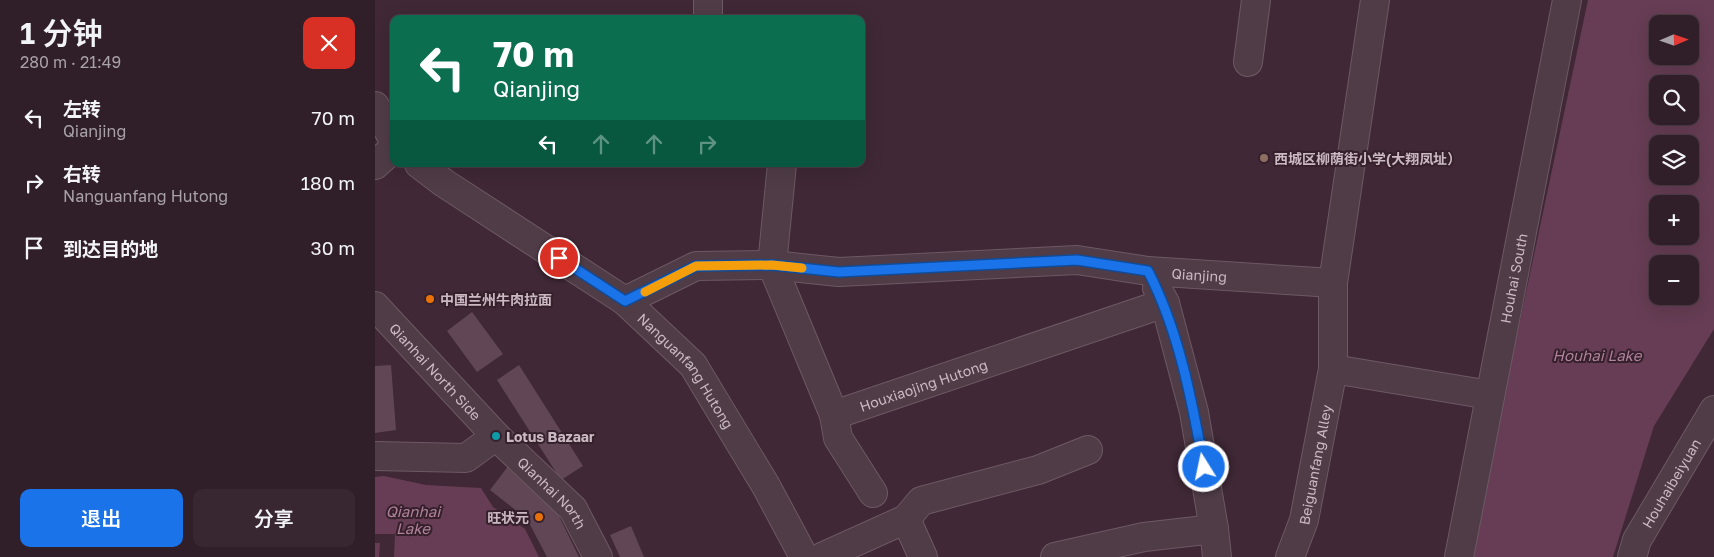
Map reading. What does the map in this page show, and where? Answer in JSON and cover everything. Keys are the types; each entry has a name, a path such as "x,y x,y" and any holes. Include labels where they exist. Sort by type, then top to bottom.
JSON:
{"street":[{"path":"708,0 708,15"},
{"path":"1248,62 1256,0"},
{"name":"Beiguanfang Alley","path":"1290,557 1304,520 1333,369 1333,283 1375,0"},
{"name":"Houhai South","path":"1459,557 1567,0"},
{"path":"375,106 390,134"},
{"path":"375,164 390,151"},
{"name":"Nanguanfang Hutong","path":"423,167 444,183 625,301 693,365 766,486 804,557"},
{"path":"781,167 772,265 834,415 838,438 873,493"},
{"name":"Qianjing","path":"625,301 696,266 772,265 839,272 1077,260 1148,271 1333,283"},
{"path":"1148,271 1165,303 1194,412 1217,557"},
{"name":"Houxiaojing Hutong","path":"834,415 1165,303"},
{"name":"Qianhai North Side","path":"375,306 496,436"},
{"path":"1333,369 1490,395"},
{"name":"Houhaibeiyuan","path":"1632,557 1637,540 1714,410"},
{"path":"375,456 466,458 496,436"},
{"name":"Qianhai North","path":"496,436 573,509 598,557"},
{"path":"822,557 905,519 921,501 1038,470 1088,450"},
{"path":"905,519 923,557"},
{"path":"1055,557 1144,537 1214,529"}],"water":[{"name":"Houhai Lake","path":"1588,0 1714,0 1714,329 1654,426 1613,557 1470,557"},
{"name":"Qianhai Lake","path":"384,476 426,485 481,488 493,507 525,529 539,557 375,557 375,477"}],"pier":[{"path":"375,534 395,534 394,557 379,557 380,543 375,543"}],"building":[{"path":"472,312 503,354 477,372 447,331"},
{"path":"391,365 396,430 375,433 375,366"},
{"path":"519,365 583,466 561,480 497,380"},
{"path":"509,465 558,514 579,557 547,557 527,519 490,490"},
{"path":"631,526 644,557 620,557 610,535"}],"slow traffic":[{"path":"645,292 696,266 772,265 802,268"}],"place":[{"name":"西城区柳荫街小学(大翔凤址）","path":"1264,158"},
{"name":"中国兰州牛肉拉面","path":"430,299"},
{"name":"Lotus Bazaar","path":"496,436"},
{"name":"旺状元","path":"539,517"}],"route":[{"path":"559,258 625,301 696,266 772,265 839,272 1077,260 1148,271 1165,303 1194,412 1204,467"}]}
